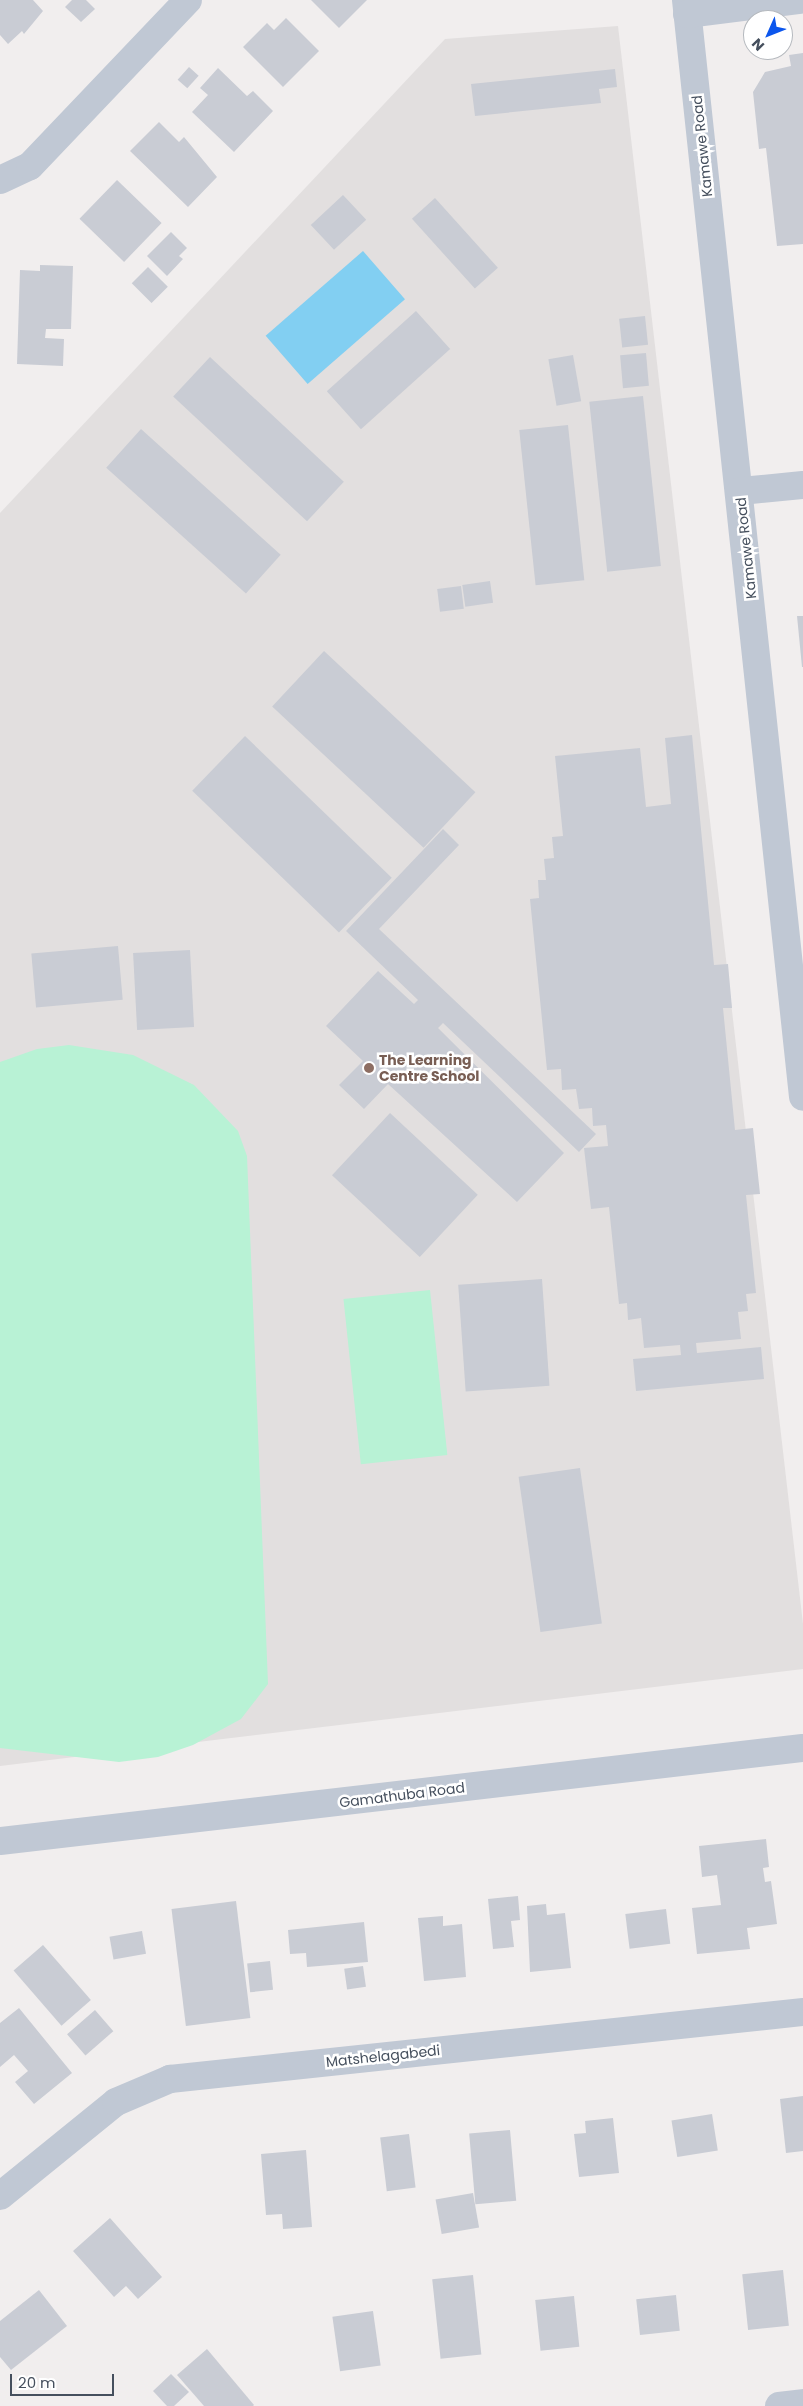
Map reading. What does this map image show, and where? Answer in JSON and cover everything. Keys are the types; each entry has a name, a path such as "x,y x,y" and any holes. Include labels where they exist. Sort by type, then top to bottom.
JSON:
{"street":[{"path":"0,180 30,166 188,0"},
{"path":"686,7 800,0"},
{"name":"Kamawe Road","path":"686,7 797,991 803,1097"},
{"path":"740,491 803,485"},
{"name":"Gamathuba Road","path":"0,1841 803,1748"},
{"name":"Matshelagabedi","path":"0,2196 116,2102 170,2079 803,2012"},
{"path":"779,2406 803,2403"}],"shaded area":[{"name":"The Learning Centre School","path":"618,26 803,1624 803,1669 0,1766 0,513 445,39"}],"green space":[{"path":"69,1045 133,1055 194,1085 238,1131 247,1156 268,1684 241,1719 193,1745 158,1757 119,1762 0,1748 0,1062 37,1049"},
{"path":"430,1290 447,1455 361,1464 343,1299"}],"water":[{"path":"363,251 405,299 308,384 266,336"}],"building":[{"path":"0,0 33,0 43,11 24,34 22,31 8,44 0,35"},
{"path":"72,0 86,0 95,9 81,22 65,7"},
{"path":"311,0 367,0 339,28"},
{"path":"286,18 319,51 283,87 243,47 267,23 274,30"},
{"path":"803,53 803,244 777,246 766,148 759,149 753,92 765,72 791,66 790,60 793,60 793,54"},
{"path":"189,67 199,76 187,88 178,80"},
{"path":"218,68 247,96 253,91 273,111 234,152 192,112 208,95 200,88"},
{"path":"615,69 617,87 599,89 601,103 475,116 471,84"},
{"path":"159,122 179,142 184,137 217,177 188,207 130,151"},
{"path":"117,180 162,223 124,262 79,219"},
{"path":"343,195 366,220 334,250 311,225"},
{"path":"435,198 498,268 475,289 412,219"},
{"path":"171,232 187,248 179,256 183,259 167,276 147,256"},
{"path":"40,265 73,266 71,329 46,329 45,338 64,339 63,366 17,364 20,270 40,271"},
{"path":"148,267 168,287 152,303 132,283"},
{"path":"416,311 450,349 361,429 327,391"},
{"path":"645,316 648,345 622,348 619,319"},
{"path":"646,353 649,386 623,388 620,355"},
{"path":"573,355 581,401 557,406 548,359"},
{"path":"210,357 344,482 307,521 173,396"},
{"path":"643,396 661,566 607,572 589,402"},
{"path":"568,425 584,580 536,585 519,430"},
{"path":"141,429 281,555 246,593 106,468"},
{"path":"490,581 493,603 465,607 462,585"},
{"path":"461,586 464,609 440,612 437,589"},
{"path":"797,616 803,616 803,667 802,667"},
{"path":"324,651 475,792 424,848 272,707"},
{"path":"692,735 714,965 728,964 732,1008 723,1008 735,1130 753,1128 760,1194 746,1195 756,1293 746,1294 748,1311 738,1312 741,1339 696,1343 697,1353 761,1347 764,1379 636,1391 633,1359 681,1355 680,1345 644,1348 641,1318 628,1320 627,1303 619,1304 609,1207 591,1209 584,1148 608,1146 606,1125 593,1126 592,1108 579,1109 576,1089 562,1090 561,1069 547,1070 530,899 539,898 538,880 546,880 544,859 554,858 552,837 563,836 555,756 640,748 646,807 671,804 665,738"},
{"path":"245,736 392,878 339,932 192,791"},
{"path":"443,829 459,845 379,929 596,1134 579,1152 443,1023 438,1028 564,1153 517,1202 388,1084 364,1109 339,1085 363,1061 326,1026 378,971 414,1004 418,1000 346,931"},
{"path":"118,946 123,1000 36,1007 31,954"},
{"path":"190,950 194,1027 137,1030 133,953"},
{"path":"390,1113 478,1195 420,1257 332,1175"},
{"path":"542,1279 549,1386 466,1392 458,1285"},
{"path":"580,1468 602,1623 540,1632 519,1477"},
{"path":"766,1839 769,1867 763,1868 765,1882 771,1881 777,1924 747,1928 750,1949 697,1954 692,1908 721,1905 717,1875 702,1877 699,1846"},
{"path":"518,1896 520,1920 511,1921 514,1947 493,1949 488,1899"},
{"path":"236,1901 250,2018 186,2026 171,1909"},
{"path":"546,1904 547,1915 565,1913 571,1968 530,1972 527,1906"},
{"path":"666,1909 670,1944 630,1949 625,1914"},
{"path":"443,1916 443,1926 462,1924 466,1977 424,1981 418,1918"},
{"path":"364,1922 368,1962 307,1967 306,1953 290,1954 288,1930"},
{"path":"142,1931 146,1954 113,1959 110,1937"},
{"path":"43,1945 91,2000 61,2026 14,1971"},
{"path":"270,1961 273,1990 250,1992 247,1963"},
{"path":"363,1966 366,1987 347,1989 344,1969"},
{"path":"19,2008 72,2073 34,2104 15,2082 28,2071 14,2055 0,2067 0,2023"},
{"path":"95,2010 113,2031 85,2055 67,2034"},
{"path":"803,2096 803,2151 786,2153 780,2099"},
{"path":"712,2114 718,2151 677,2157 672,2120"},
{"path":"613,2118 619,2173 579,2177 574,2134 586,2133 585,2121"},
{"path":"510,2130 516,2201 475,2204 469,2134"},
{"path":"409,2134 416,2188 387,2191 380,2138"},
{"path":"306,2150 312,2227 283,2229 282,2214 266,2215 261,2154"},
{"path":"473,2193 479,2227 442,2234 436,2200"},
{"path":"110,2218 162,2277 138,2299 126,2286 114,2297 73,2251"},
{"path":"783,2270 789,2326 748,2330 742,2274"},
{"path":"473,2275 481,2355 441,2359 432,2279"},
{"path":"39,2290 67,2326 11,2370 0,2357 0,2321"},
{"path":"676,2295 680,2331 640,2335 636,2299"},
{"path":"574,2296 579,2347 541,2351 535,2300"},
{"path":"373,2311 381,2365 340,2371 332,2317"},
{"path":"207,2349 253,2406 204,2406 177,2375"},
{"path":"171,2374 189,2392 174,2406 167,2406 153,2391"}],"place":[{"name":"The Learning Centre School","path":"369,1068"}]}
